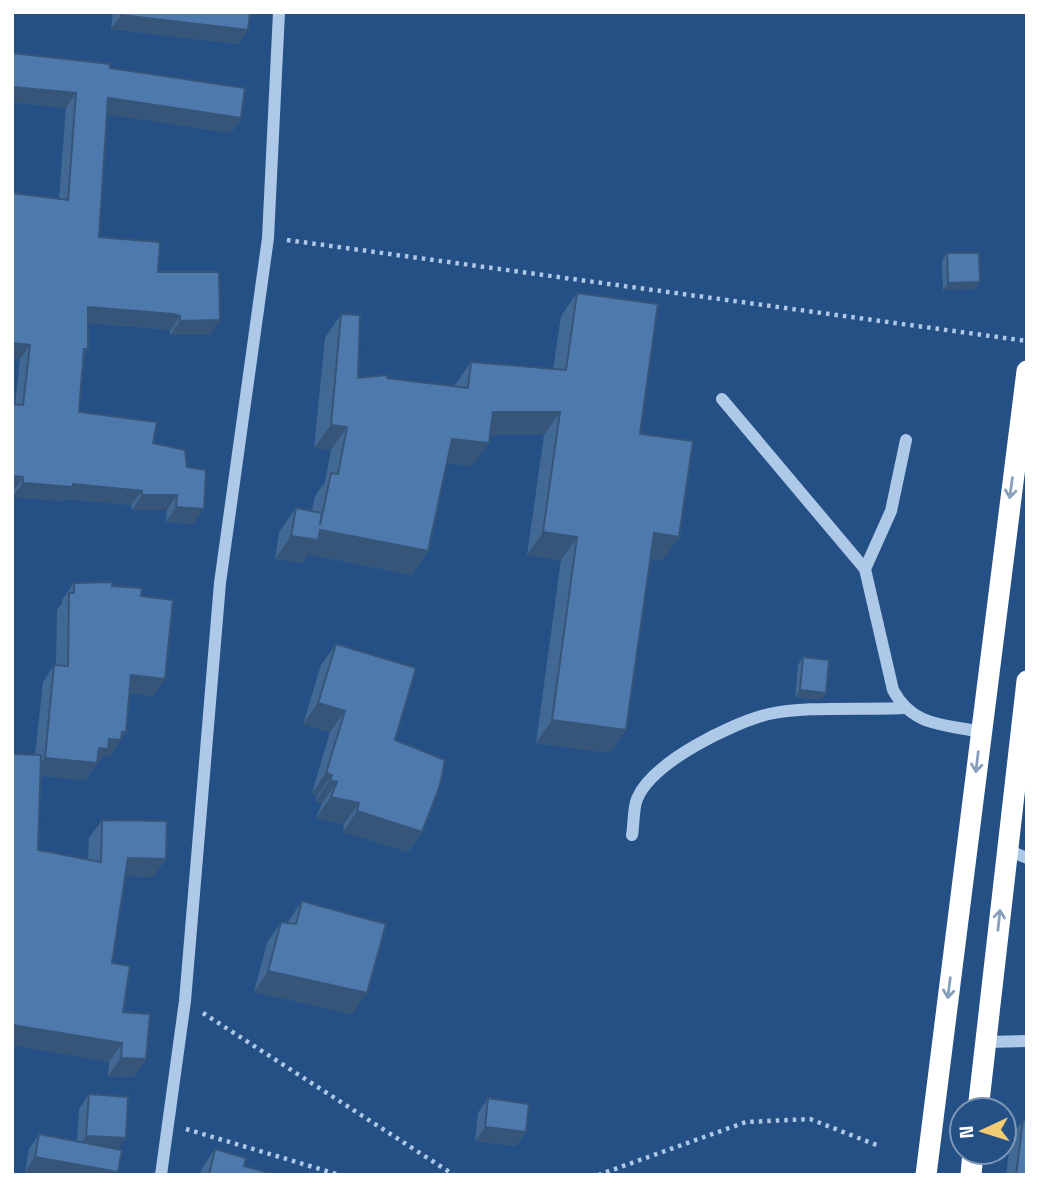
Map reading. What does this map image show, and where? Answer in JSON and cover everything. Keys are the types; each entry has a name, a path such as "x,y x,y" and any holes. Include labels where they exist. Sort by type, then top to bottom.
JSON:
{"highway":[{"path":"926,1175 1027,371"},
{"path":"980,1096 1017,854 1027,681"}],"street":[{"path":"161,1175 185,1001 220,583 268,238 279,12"},
{"path":"722,399 865,569 893,690 903,708 918,719 981,732"},
{"path":"865,569 891,511 906,440"},
{"path":"632,835 637,799 655,774 670,760 749,721 771,714 903,708"},
{"path":"986,1042 1027,1041"}],"path":[{"path":"268,238 1027,341"},
{"path":"185,1001 454,1175"},
{"path":"598,1175 746,1122 810,1119 879,1146"},
{"path":"169,1124 340,1175"}],"building":[{"path":"121,12 250,12 248,30 121,15"},
{"path":"12,53 110,64 110,68 245,88 241,118 108,98 99,237 160,242 158,272 219,272 220,320 180,321 180,316 173,314 88,307 88,349 84,349 79,412 157,422 153,443 185,450 187,467 206,470 204,509 176,507 177,495 142,495 142,491 73,484 73,487 23,483 23,477 12,476 12,404 23,405 30,345 12,343 12,193 68,200 76,93 12,87"},
{"path":"947,253 979,253 980,282 948,283"},
{"path":"577,293 658,304 640,434 693,441 679,537 654,533 626,730 552,720 577,537 543,532 560,412 493,412 489,443 452,439 428,551 320,530 318,540 291,536 296,508 322,513 320,525 331,473 338,474 347,427 331,425 341,314 360,315 358,378 387,375 387,378 468,388 471,362 566,370"},
{"path":"112,582 112,586 142,588 141,596 173,600 165,679 131,675 126,732 122,732 121,740 109,739 108,749 99,748 97,763 45,758 54,665 68,666 69,593 74,593 74,583"},
{"path":"336,644 416,668 395,740 445,760 440,785 422,832 357,811 359,803 331,797 337,782 330,780 332,775 326,773 345,711 318,703"},
{"path":"803,657 829,660 826,693 800,690"},
{"path":"12,754 41,755 38,850 101,862 102,820 167,821 166,859 128,858 112,963 130,966 123,1012 150,1014 146,1059 121,1058 122,1043 12,1025"},
{"path":"302,901 386,924 367,993 268,971 281,922 296,924"},
{"path":"89,1094 128,1097 126,1138 86,1136"},
{"path":"488,1098 529,1104 526,1132 485,1127"},
{"path":"1023,1120 1027,1121 1027,1175 1016,1175"},
{"path":"39,1134 122,1150 118,1172 35,1157"},
{"path":"215,1149 246,1158 244,1166 276,1175 209,1175"}]}
